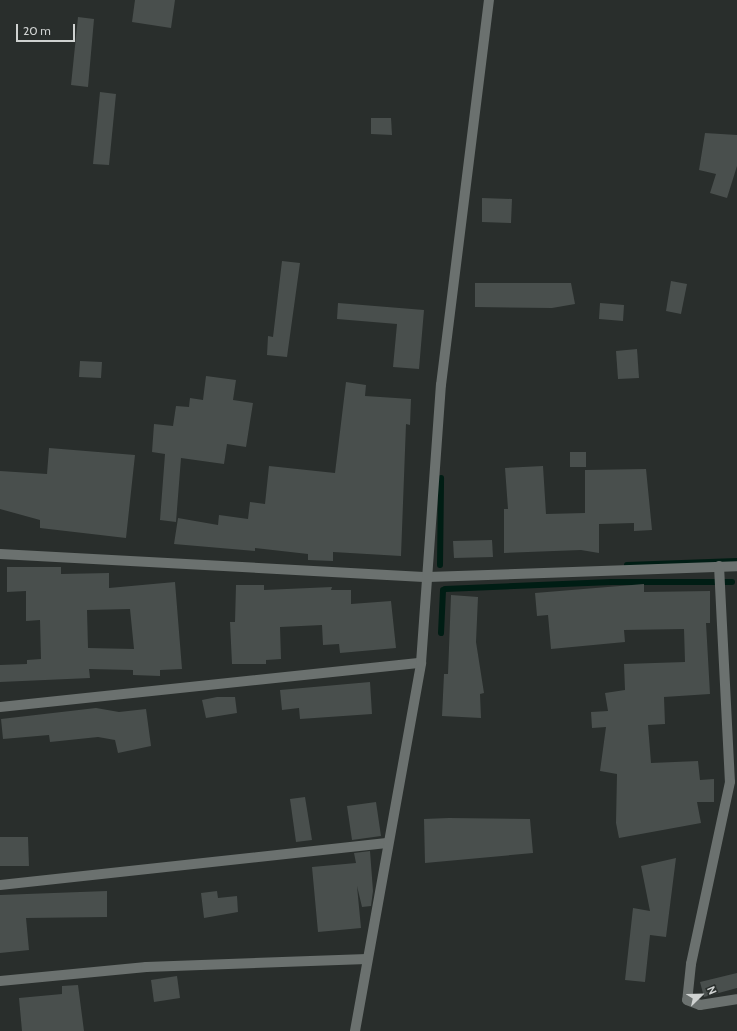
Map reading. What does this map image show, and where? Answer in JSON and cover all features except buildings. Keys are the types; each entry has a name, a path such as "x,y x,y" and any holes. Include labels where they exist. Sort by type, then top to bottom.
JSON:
{"street":[{"path":"355,1031 387,842 421,663 441,385 489,0"},
{"path":"0,554 428,576 737,566"},
{"path":"718,566 730,782 691,964 687,1000 700,1005 737,998"},
{"path":"0,707 421,663"},
{"path":"0,885 387,842"},
{"path":"0,981 146,967 367,959"}],"waterway":[{"path":"440,565 441,478"},
{"path":"627,565 737,561"},
{"path":"445,589 612,582 732,582"},
{"path":"441,633 443,590"}]}
